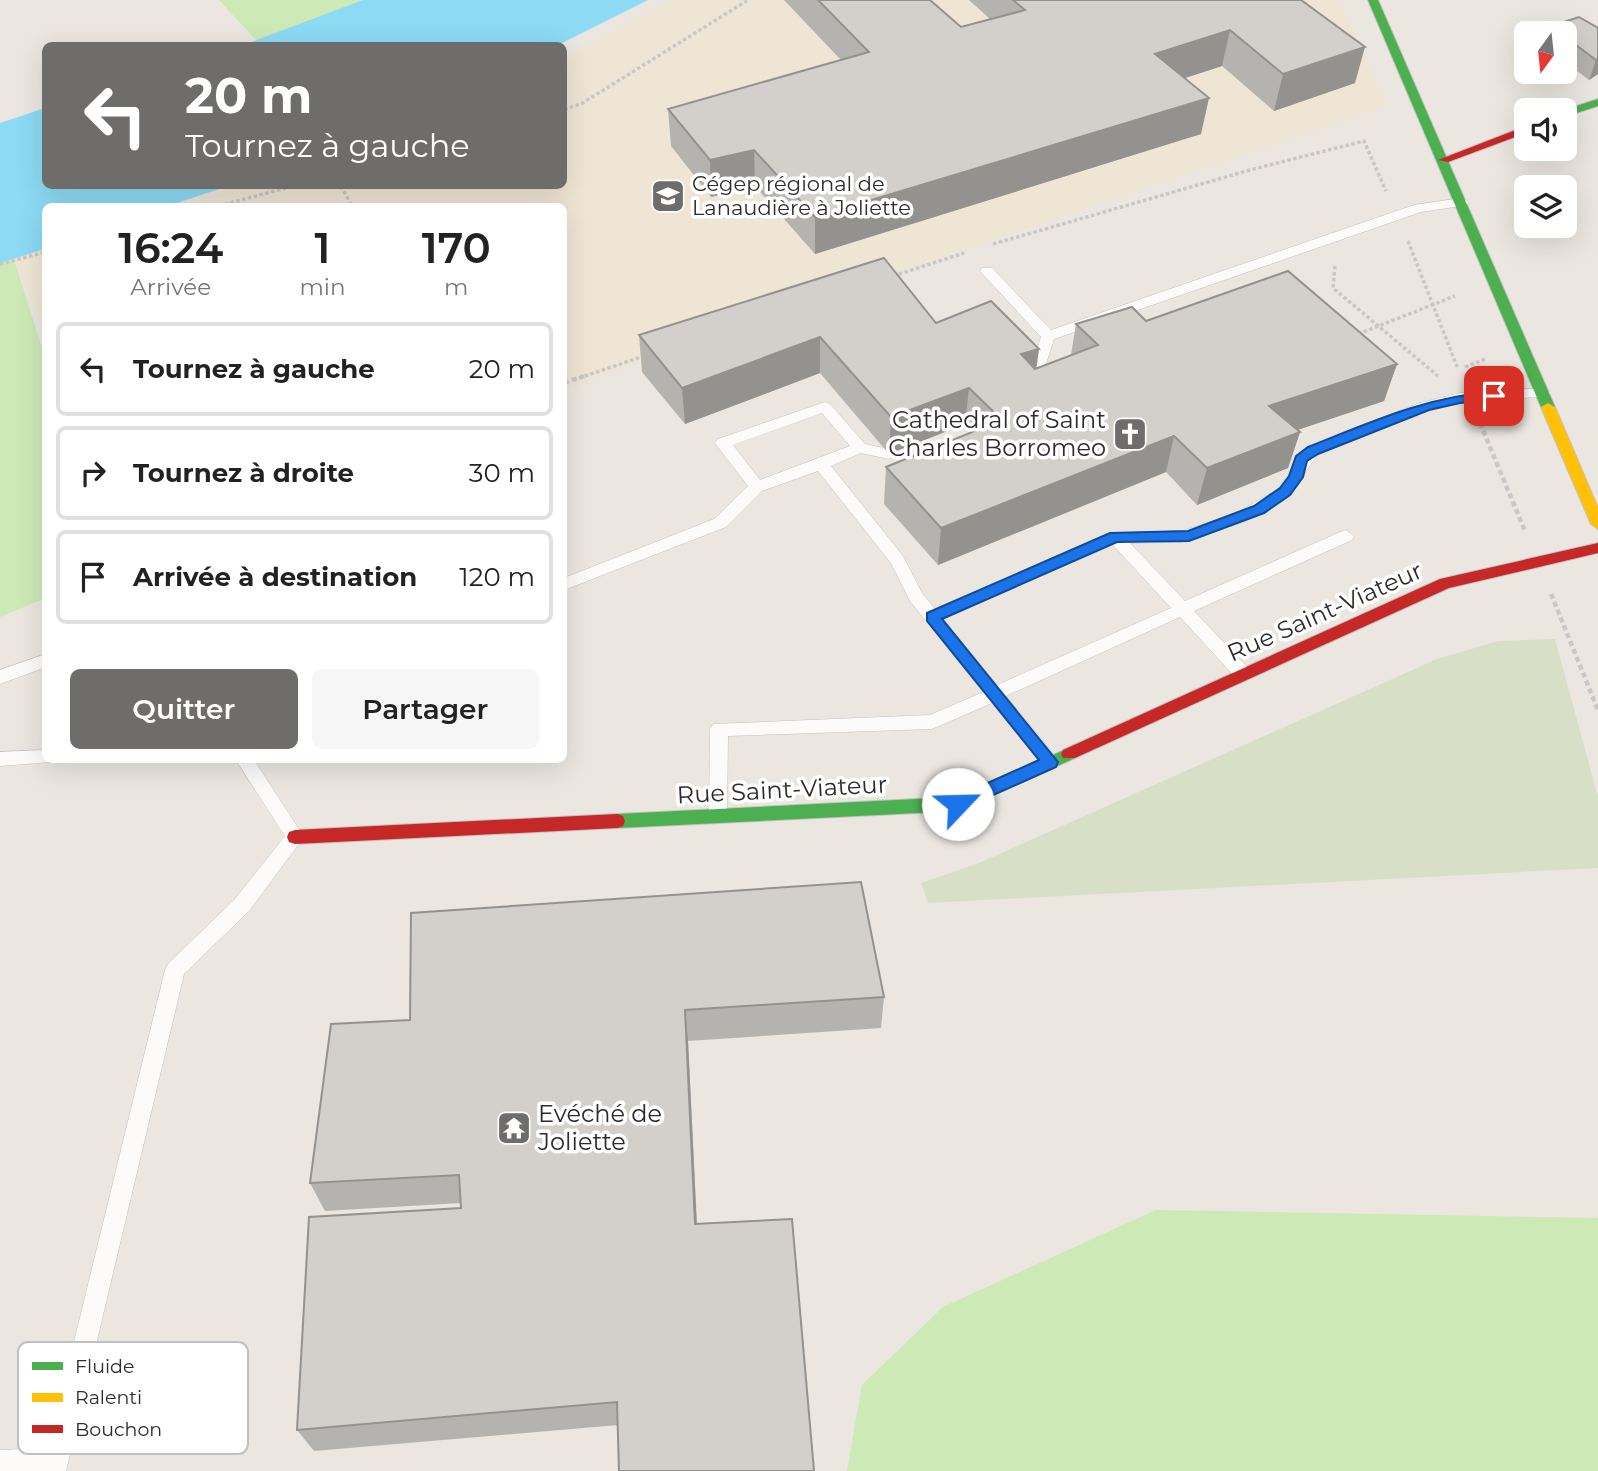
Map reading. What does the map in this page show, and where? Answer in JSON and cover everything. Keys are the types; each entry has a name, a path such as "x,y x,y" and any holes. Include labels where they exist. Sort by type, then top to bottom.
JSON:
{"street":[{"path":"1373,0 1444,160 1598,524"},
{"path":"1577,109 1598,102"},
{"path":"1444,160 1514,134"},
{"name":"Rue Saint-Viateur","path":"295,837 958,804 1445,583 1598,548"}],"lane":[{"path":"1048,336 1397,215 1419,208 1462,202"},
{"path":"987,271 1048,336"},
{"path":"1023,399 1034,386 1048,336"},
{"path":"932,617 1115,537 1189,536 1259,509 1285,491 1296,477 1301,459 1313,450 1425,406 1469,398 1543,393"},
{"path":"757,487 723,443 825,407 860,448"},
{"path":"567,583 720,523 757,487 860,448 889,454"},
{"path":"821,464 897,560 916,597 1050,762"},
{"path":"718,816 719,729 932,722 1346,536"},
{"path":"1115,537 1243,674"},
{"path":"0,677 42,661"},
{"path":"0,760 42,757"},
{"path":"85,1342 174,970 242,905 295,837 247,763"},
{"path":"0,1462 55,1465"}],"path":[{"path":"567,108 582,104 748,0"},
{"path":"985,246 1237,174 1364,141 1397,215 1469,398 1598,710"},
{"path":"230,203 282,189"},
{"path":"892,276 972,250"},
{"path":"0,264 42,254"},
{"path":"1328,261 1336,267 1333,288 1441,377 1485,359"},
{"path":"1356,335 1455,296"},
{"path":"567,382 645,356"}],"shaded area":[{"name":"Cégep régional de Lanaudière à Joliette","path":"670,0 1339,0 1387,105 567,388 567,203 190,203 235,189 567,189 567,55"},
{"path":"42,250 42,321 14,260"}],"green space":[{"path":"219,0 363,0 257,41"},
{"path":"14,260 42,348 42,600 0,617 0,263"},
{"path":"1555,639 1598,797 1598,868 928,903 921,883 979,863 1437,659 1498,641"},
{"path":"1156,1210 1598,1218 1598,1471 847,1471 862,1385 943,1307"}],"water":[{"path":"363,0 648,0 564,42 251,42"},
{"path":"42,109 42,189 219,189 177,203 42,203 42,250 0,263 0,123"}],"building":[{"path":"818,0 930,0 961,27 1025,10 1013,0 1301,0 1365,47 1283,74 1230,30 1155,54 1209,98 815,217 754,150 710,160 668,109 869,52"},
{"path":"1579,17 1598,28 1598,59 1577,46 1577,21 1567,21"},
{"name":"Cathedral of Saint Charles Borromeo","path":"884,258 936,323 991,301 1039,349 1021,354 1035,369 1098,345 1076,324 1132,307 1146,321 1288,271 1397,364 1269,406 1300,432 1207,468 1174,436 941,528 886,467 1002,420 969,388 891,417 820,337 682,388 639,335"},
{"name":"Evéché de Joliette","path":"861,882 884,997 685,1010 695,1224 792,1219 814,1471 619,1471 617,1402 297,1430 309,1217 461,1208 459,1175 310,1183 331,1024 410,1020 411,913"}],"traffic: fast":[{"path":"1373,0 1548,407"},
{"path":"1577,109 1598,102"},
{"path":"617,821 958,804 1069,754"}],"traffic: slow":[{"path":"1548,407 1598,524"}],"traffic: jam":[{"path":"1444,160 1514,134"},
{"path":"1069,754 1445,583 1598,548"},
{"path":"295,837 617,821"}],"place":[{"name":"Cégep régional de Lanaudière à Joliette","path":"668,196"},
{"name":"Cathedral of Saint Charles Borromeo","path":"1130,434"},
{"name":"Evéché de Joliette","path":"514,1128"}],"route":[{"path":"958,804 1050,762 932,617 1115,537 1189,536 1259,509 1285,491 1296,477 1301,459 1313,450 1425,406 1460,398 1494,396"}]}
